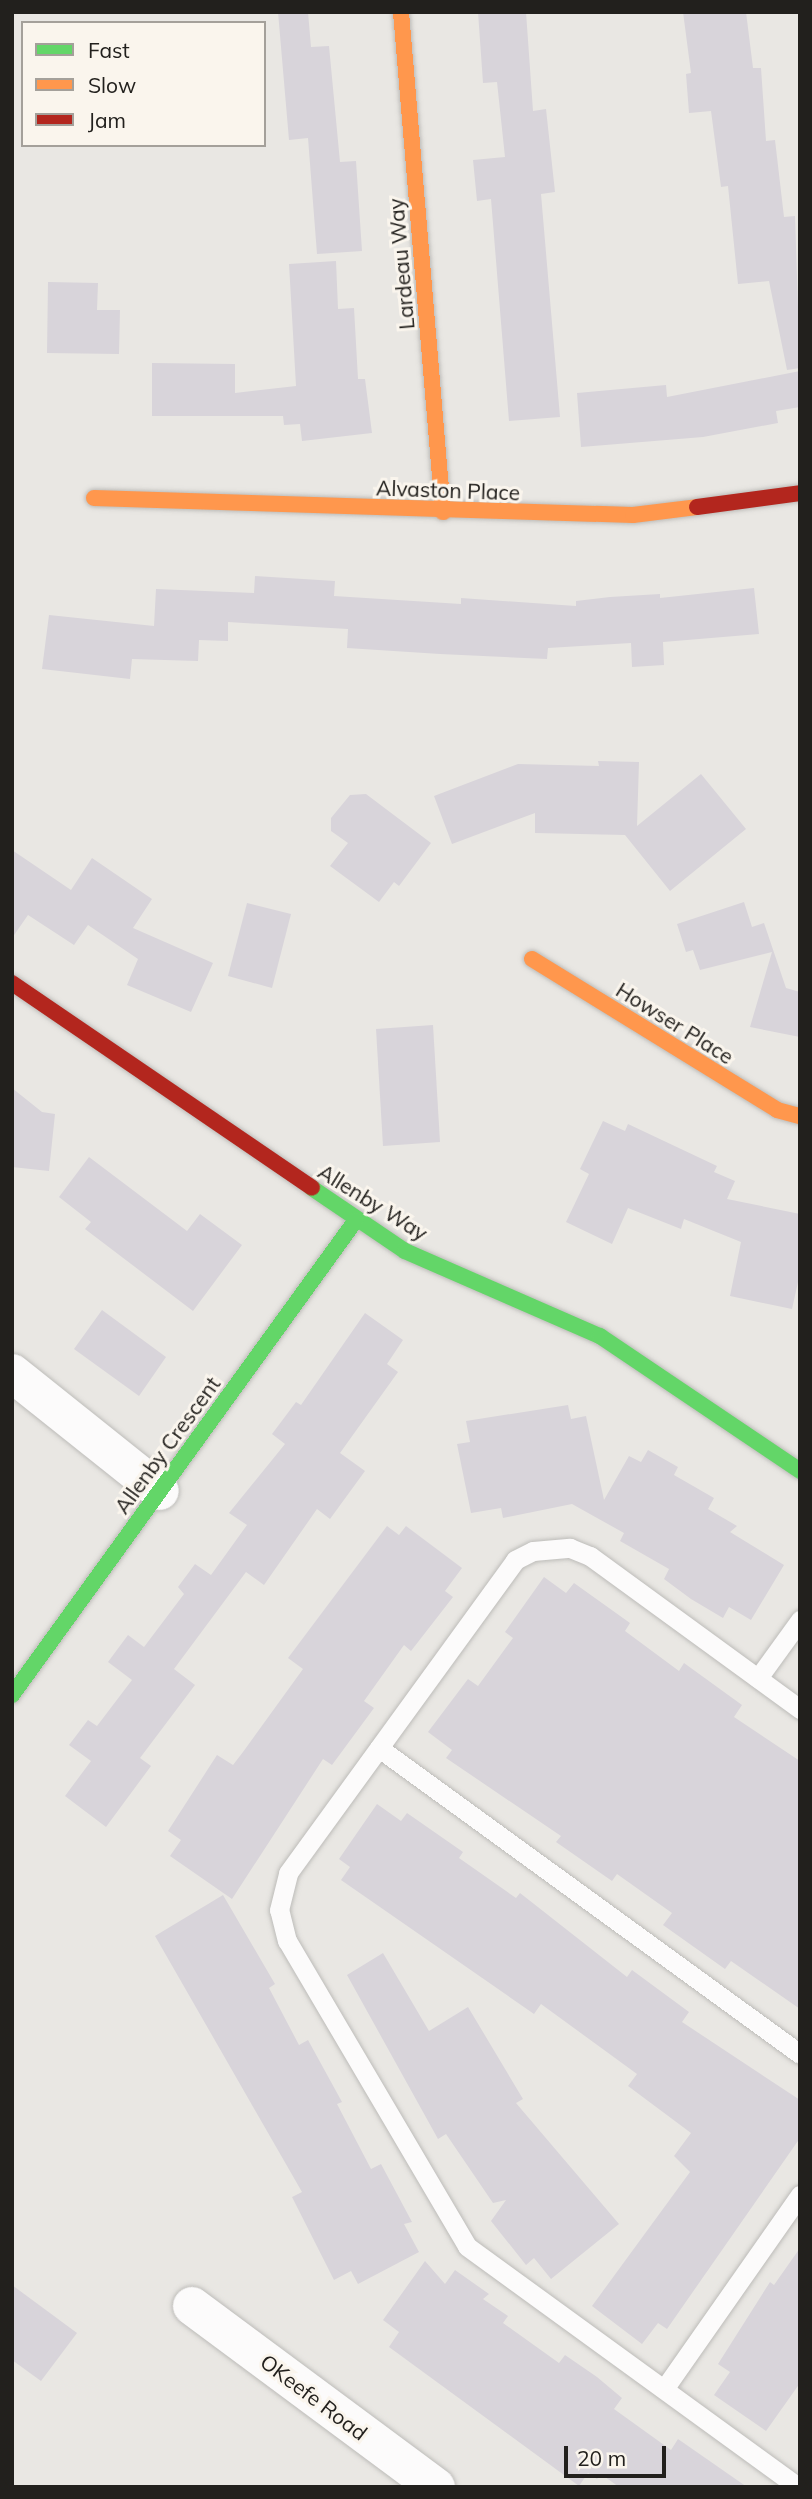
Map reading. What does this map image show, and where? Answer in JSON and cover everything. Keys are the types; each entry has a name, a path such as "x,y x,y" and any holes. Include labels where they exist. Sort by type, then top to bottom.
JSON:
{"street":[{"name":"Lardeau Way","path":"401,12 443,512"},
{"name":"Alvaston Place","path":"94,498 443,512 633,515 800,492"},
{"name":"Howser Place","path":"532,959 777,1110 800,1116"},
{"name":"Allenby Way","path":"12,983 405,1251 600,1336 800,1471"},
{"name":"Allenby Crescent","path":"12,1695 356,1220"},
{"path":"12,1373 160,1491"},
{"name":"OKeefe Road","path":"192,2306 436,2487"}],"lane":[{"path":"795,2482 467,2246 287,1941 279,1910 288,1873 515,1560 552,1546 590,1556 800,1709"},
{"path":"758,1678 800,1620"},
{"path":"379,1748 800,2053"},
{"path":"664,2389 800,2195"}],"building":[{"path":"278,12 308,12 311,47 329,46 340,162 356,161 362,251 317,254 308,138 289,140"},
{"path":"478,12 526,12 533,111 546,109 555,192 541,194 560,417 509,421 491,199 477,201 473,160 505,157 497,82 483,83"},
{"path":"683,12 746,12 753,68 761,68 766,141 775,140 784,217 795,216 800,368 787,370 769,281 738,284 728,186 721,187 711,111 689,113 686,74 691,73"},
{"path":"336,261 338,309 354,308 358,379 365,379 372,433 302,441 300,424 284,425 283,416 152,416 152,363 235,364 235,393 296,386 289,264"},
{"path":"48,282 98,283 97,310 120,310 119,354 47,353"},
{"path":"800,371 800,407 776,411 778,423 703,437 581,447 577,393 666,385 667,397"},
{"path":"255,576 335,581 334,596 461,604 461,598 576,606 576,601 610,597 660,594 660,598 754,588 759,634 663,642 664,665 632,667 631,643 548,648 547,659 440,654 347,648 348,629 228,622 228,641 199,640 198,661 132,659 130,679 42,669 49,615 154,626 156,589 254,593"},
{"path":"598,761 639,762 637,826 701,774 746,829 670,891 625,835 535,833 535,813 452,844 434,796 518,764 599,766"},
{"path":"366,794 431,843 399,886 394,882 379,902 330,866 348,843 331,831 331,818 350,795"},
{"path":"12,850 71,890 92,858 152,899 133,928 213,963 191,1012 127,985 138,959 88,925 74,945 28,915 12,938"},
{"path":"744,902 752,927 764,923 786,988 800,992 800,1037 750,1027 772,952 700,970 693,950 686,952 677,924"},
{"path":"247,903 291,914 272,988 228,976"},
{"path":"433,1025 440,1142 383,1146 376,1029"},
{"path":"12,1088 42,1112 55,1114 49,1171 12,1167"},
{"path":"603,1121 625,1131 628,1124 717,1166 714,1172 735,1181 727,1199 800,1214 800,1273 792,1309 730,1296 741,1242 684,1219 681,1229 628,1208 612,1244 566,1222 589,1174 580,1169"},
{"path":"89,1157 187,1231 200,1214 242,1245 193,1311 85,1229 91,1222 59,1197"},
{"path":"102,1310 166,1357 139,1396 74,1349"},
{"path":"365,1313 403,1340 387,1364 398,1372 340,1453 365,1471 330,1519 317,1509 264,1585 246,1572 174,1669 195,1685 140,1758 151,1766 106,1827 65,1796 91,1761 69,1745 88,1720 97,1726 132,1680 108,1662 128,1635 144,1647 184,1594 178,1587 195,1564 211,1575 247,1525 229,1513 285,1444 272,1434 296,1402 301,1405"},
{"path":"568,1405 571,1419 586,1416 604,1500 629,1456 641,1462 648,1450 678,1467 674,1475 714,1498 708,1509 737,1526 730,1532 784,1565 751,1620 729,1607 723,1618 691,1599 664,1579 669,1569 620,1541 624,1533 572,1504 503,1518 501,1508 471,1513 457,1444 470,1442 466,1421"},
{"path":"387,1526 399,1535 406,1526 462,1568 445,1591 453,1597 411,1651 404,1645 364,1701 374,1708 332,1765 323,1759 232,1899 170,1856 181,1840 168,1831 217,1755 233,1765 303,1669 288,1658"},
{"path":"544,1577 566,1593 574,1583 630,1623 625,1631 679,1671 684,1663 742,1705 734,1717 800,1761 800,2009 731,1961 725,1969 663,1925 672,1913 617,1874 612,1881 556,1842 561,1836 446,1758 452,1750 428,1732 468,1679 478,1686 513,1638 505,1632"},
{"path":"377,1804 401,1821 407,1813 463,1852 459,1858 516,1898 520,1893 627,1977 632,1970 689,2012 682,2022 800,2100 800,2138 667,2329 658,2323 642,2344 592,2306 690,2172 674,2156 691,2133 628,2086 637,2074 541,2004 534,2014 341,1880 350,1867 339,1859"},
{"path":"223,1895 275,1984 269,1988 299,2045 308,2040 342,2102 337,2104 371,2169 381,2164 412,2222 404,2224 419,2252 358,2284 351,2271 334,2280 292,2197 302,2192 155,1936"},
{"path":"383,1953 429,2031 468,2007 523,2099 516,2103 619,2224 551,2279 534,2258 526,2265 491,2221 506,2200 493,2203 446,2134 438,2139 347,1975"},
{"path":"800,2248 800,2383 766,2431 714,2395 730,2372 718,2364 770,2282 774,2285"},
{"path":"425,2261 445,2284 455,2270 489,2294 483,2299 508,2316 503,2323 559,2363 565,2355 597,2377 622,2398 614,2409 671,2450 678,2439 747,2487 619,2487 601,2474 597,2479 588,2473 579,2486 389,2347 399,2332 383,2320"},
{"path":"12,2285 77,2333 41,2381 12,2360"}],"traffic: fast":[{"path":"312,1188 405,1251 600,1336 800,1471"},
{"path":"12,1695 356,1220"}],"traffic: slow":[{"path":"401,12 443,512"},
{"path":"94,498 633,515 697,507"},
{"path":"532,959 777,1110 800,1116"}],"traffic: jam":[{"path":"697,507 800,493"},
{"path":"12,983 312,1188"}]}
